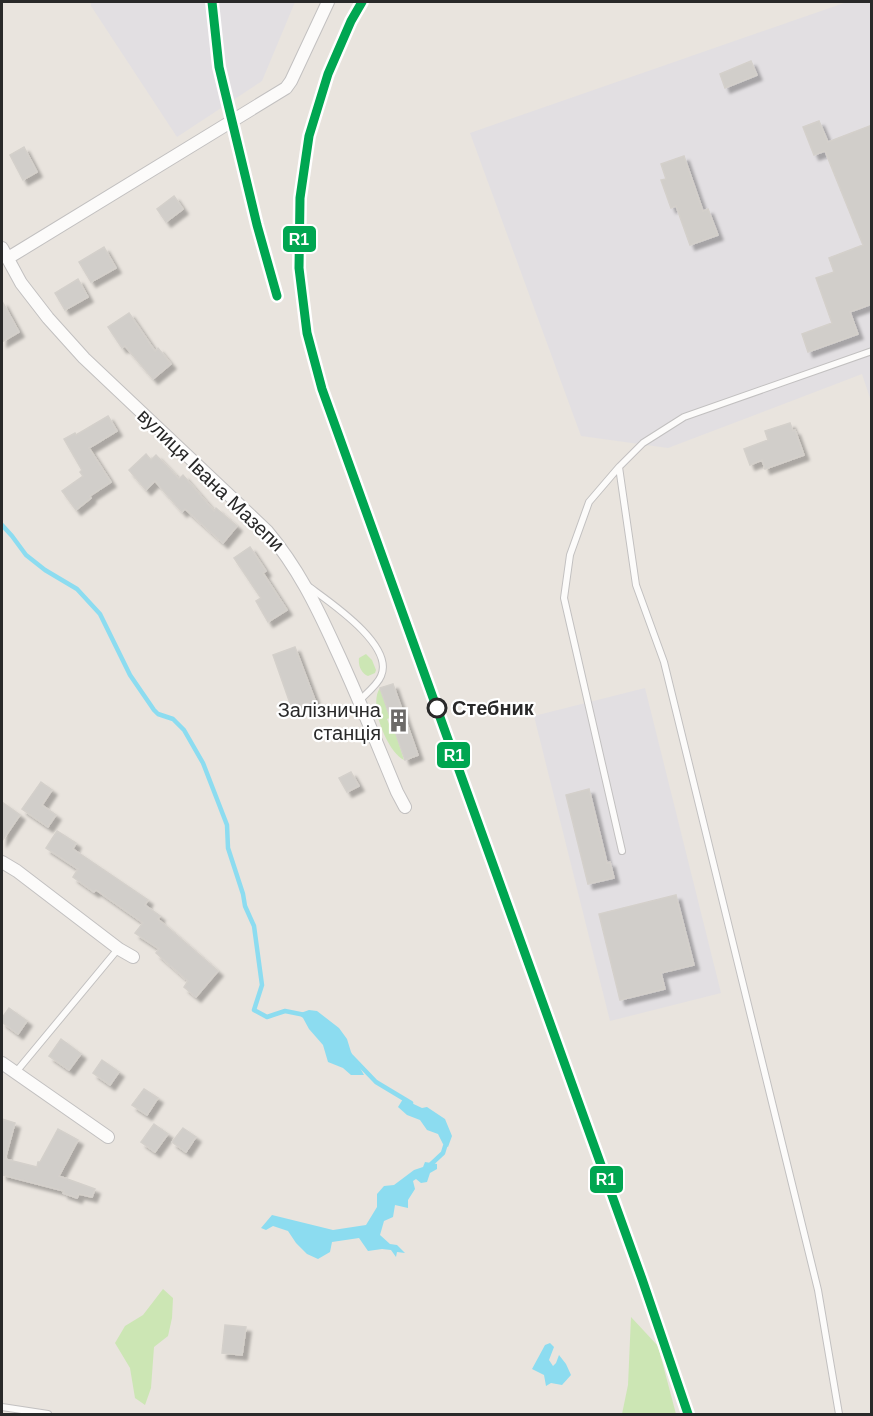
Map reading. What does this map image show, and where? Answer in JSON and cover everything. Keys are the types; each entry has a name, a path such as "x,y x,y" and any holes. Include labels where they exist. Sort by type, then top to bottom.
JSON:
{"street":[{"path":"5,253 286,88 328,2"},
{"name":"вулиця Івана Мазепи","path":"5,253 21,283 48,318 84,358 267,531 285,552 320,612 405,807"},
{"path":"2,862 118,949 133,957"},
{"path":"2,1063 108,1137"}],"lane":[{"path":"622,851 564,598 570,555 589,502 643,443 684,417 872,351"},
{"path":"619,467 636,585 667,673 818,1290 839,1414"},
{"path":"305,584 345,612 374,644 380,655 383,666 381,675 359,700"},
{"path":"15,1073 118,949"},
{"path":"2,1407 48,1414"}],"shaded area":[{"path":"91,2 295,2 262,81 177,137 91,6"},
{"path":"847,2 871,2 871,401 862,374 668,448 581,436 470,133"},
{"path":"645,688 721,993 610,1021 534,716"}],"green space":[{"path":"366,654 372,660 376,670 368,676 362,671 359,663 359,658"},
{"path":"380,688 390,718 387,719 391,729 394,728 404,760 391,748 381,727 376,705"},
{"path":"163,1289 173,1298 172,1318 168,1336 154,1347 151,1388 145,1405 135,1398 130,1368 115,1343 125,1326 143,1315"},
{"path":"631,1317 658,1346 676,1414 622,1414 628,1385"}],"water":[{"path":"309,1010 317,1011 339,1028 347,1039 351,1052 364,1075 351,1075 343,1068 328,1062 323,1045 298,1014"},
{"path":"403,1099 422,1108 427,1107 445,1119 452,1136 448,1147 443,1144 438,1134 427,1130 420,1120 407,1115 398,1107"},
{"path":"425,1162 437,1164 437,1169 430,1173 427,1182 421,1183 416,1179 413,1181 415,1189 408,1200 408,1208 395,1205 393,1217 384,1221 380,1235 390,1244 397,1245 405,1253 397,1252 396,1257 391,1250 368,1251 359,1238 332,1242 330,1252 318,1259 307,1254 288,1231 273,1226 266,1230 261,1228 272,1215 333,1230 366,1225 377,1207 377,1194 384,1186 394,1185 414,1170 423,1167"},
{"path":"550,1343 554,1347 549,1360 553,1366 559,1355 571,1375 562,1385 551,1383 546,1386 544,1375 532,1369 545,1345"}],"building":[{"path":"751,61 757,75 725,88 720,74"},
{"path":"819,121 828,142 872,125 872,304 850,312 858,334 808,352 802,334 832,323 816,278 834,272 829,258 863,245 825,151 814,155 803,127"},
{"path":"24,147 37,172 23,180 10,155"},
{"path":"684,156 703,211 708,209 718,235 690,245 676,206 671,208 661,180 666,179 661,164"},
{"path":"174,196 183,209 166,222 157,209"},
{"path":"104,247 116,268 91,282 79,262"},
{"path":"78,279 88,297 65,310 55,293"},
{"path":"2,301 19,332 2,342"},
{"path":"129,313 155,351 158,348 171,364 153,379 125,346 122,348 108,327"},
{"path":"108,416 117,431 89,448 111,482 90,496 91,498 76,510 62,491 83,476 80,472 82,470 64,439 75,433 76,435"},
{"path":"790,423 804,455 765,469 762,460 750,465 744,449 768,440 765,431"},
{"path":"146,454 151,460 156,455 179,479 183,475 214,511 216,508 237,526 223,543 185,509 182,512 155,481 146,490 129,470"},
{"path":"250,547 266,571 263,573 287,610 268,622 256,601 261,598 234,558"},
{"path":"295,647 315,700 292,709 273,655"},
{"name":"Залізнична станція","path":"393,684 418,755 405,760 380,688"},
{"path":"351,772 359,786 347,792 339,778"},
{"path":"41,782 52,790 42,805 56,815 48,827 22,809"},
{"path":"589,789 607,863 610,862 614,878 588,884 566,795"},
{"path":"2,802 20,815 2,841"},
{"path":"57,831 76,843 73,849 148,900 145,905 160,916 158,919 218,971 196,997 184,987 188,981 156,953 159,949 135,933 143,923 73,877 78,869 46,848"},
{"path":"676,895 694,965 661,973 665,989 620,1000 599,914"},
{"path":"9,1008 27,1021 18,1034 2,1022"},
{"path":"61,1039 81,1054 69,1070 49,1056"},
{"path":"102,1060 119,1072 110,1085 93,1073"},
{"path":"144,1089 158,1098 147,1115 132,1105"},
{"path":"2,1119 15,1123 5,1159 37,1167 58,1129 78,1140 59,1176 95,1189 92,1197 79,1194 77,1198 63,1193 64,1191 2,1175"},
{"path":"154,1124 168,1134 155,1152 141,1142"},
{"path":"183,1128 196,1137 186,1152 172,1142"},
{"path":"225,1325 246,1327 242,1355 222,1353"}],"waterway":[{"path":"2,525 26,555 45,570 77,589 100,614 130,675 154,710 158,714 173,719 184,730 203,763 227,825 228,848 245,906 254,926 262,985 254,1010 267,1017 285,1011 305,1015"},
{"path":"352,1057 376,1082 411,1103"},
{"path":"428,1167 443,1153 447,1140"}],"transit line":[{"name":"R1","path":"212,2 219,67 257,225 277,296"},
{"name":"R1","path":"362,2 351,21 328,74 309,136 300,198 299,268 307,333 322,389 642,1279 688,1414"}],"place":[{"name":"Стебник","path":"437,708"},
{"name":"Залізнична станція","path":"399,721"}]}
